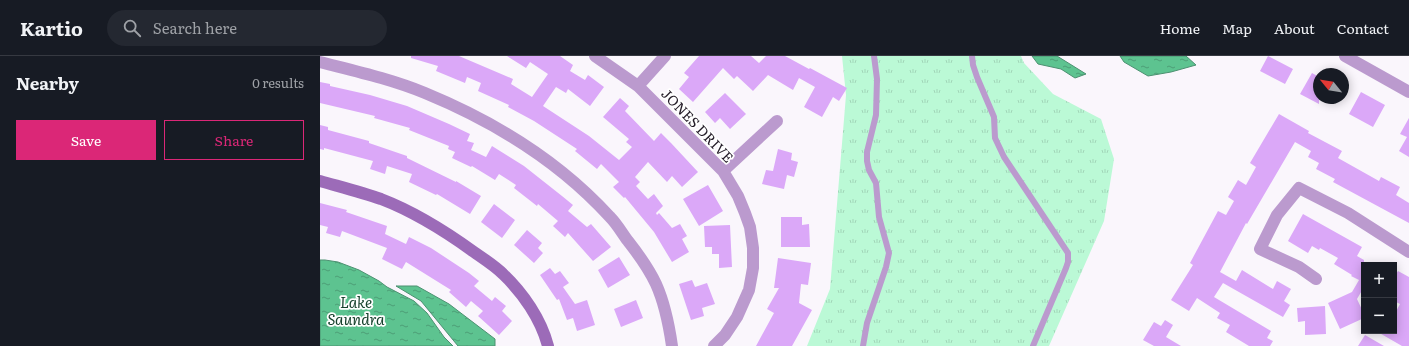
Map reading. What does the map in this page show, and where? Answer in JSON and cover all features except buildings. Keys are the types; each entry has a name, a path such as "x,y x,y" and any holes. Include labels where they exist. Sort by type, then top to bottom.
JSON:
{"street":[{"name":"JONES DRIVE","path":"595,56 638,86 723,171 738,196 745,213 750,227 753,248 753,268 749,290 737,317 725,335 714,346"},
{"path":"638,86 665,56"},
{"path":"1345,56 1409,92"},
{"path":"320,62 423,92 442,100 483,121 524,145 550,163 572,181 611,218 645,264 662,299 669,323 672,346"},
{"path":"723,171 777,121"},
{"path":"320,181 383,200 408,211 435,225 503,273 516,288 537,318 548,346"},
{"path":"1316,279 1299,267 1260,250 1277,215 1299,188 1353,216 1409,252"}],"lane":[{"path":"863,346 867,323 886,268 889,253 879,217 876,183 869,170 867,161 868,147 876,115 878,79 874,56"},
{"path":"972,56 977,78 994,117 995,138 1004,157 1068,253 1066,268 1033,346"}],"green space":[{"path":"842,56 1021,56 1024,63 1053,94 1101,119 1114,159 1104,221 1049,346 807,346 830,289 846,95"}],"water":[{"path":"1032,56 1057,56 1086,74 1075,78 1061,69 1038,64"},
{"path":"1120,56 1186,56 1196,65 1171,72 1148,76 1124,62"},
{"name":"Lake Saundra","path":"320,260 338,262 359,270 414,301 427,313 444,337 453,346 320,346"},
{"path":"396,286 417,286 449,304 495,339 495,346 458,346 421,301"}]}
